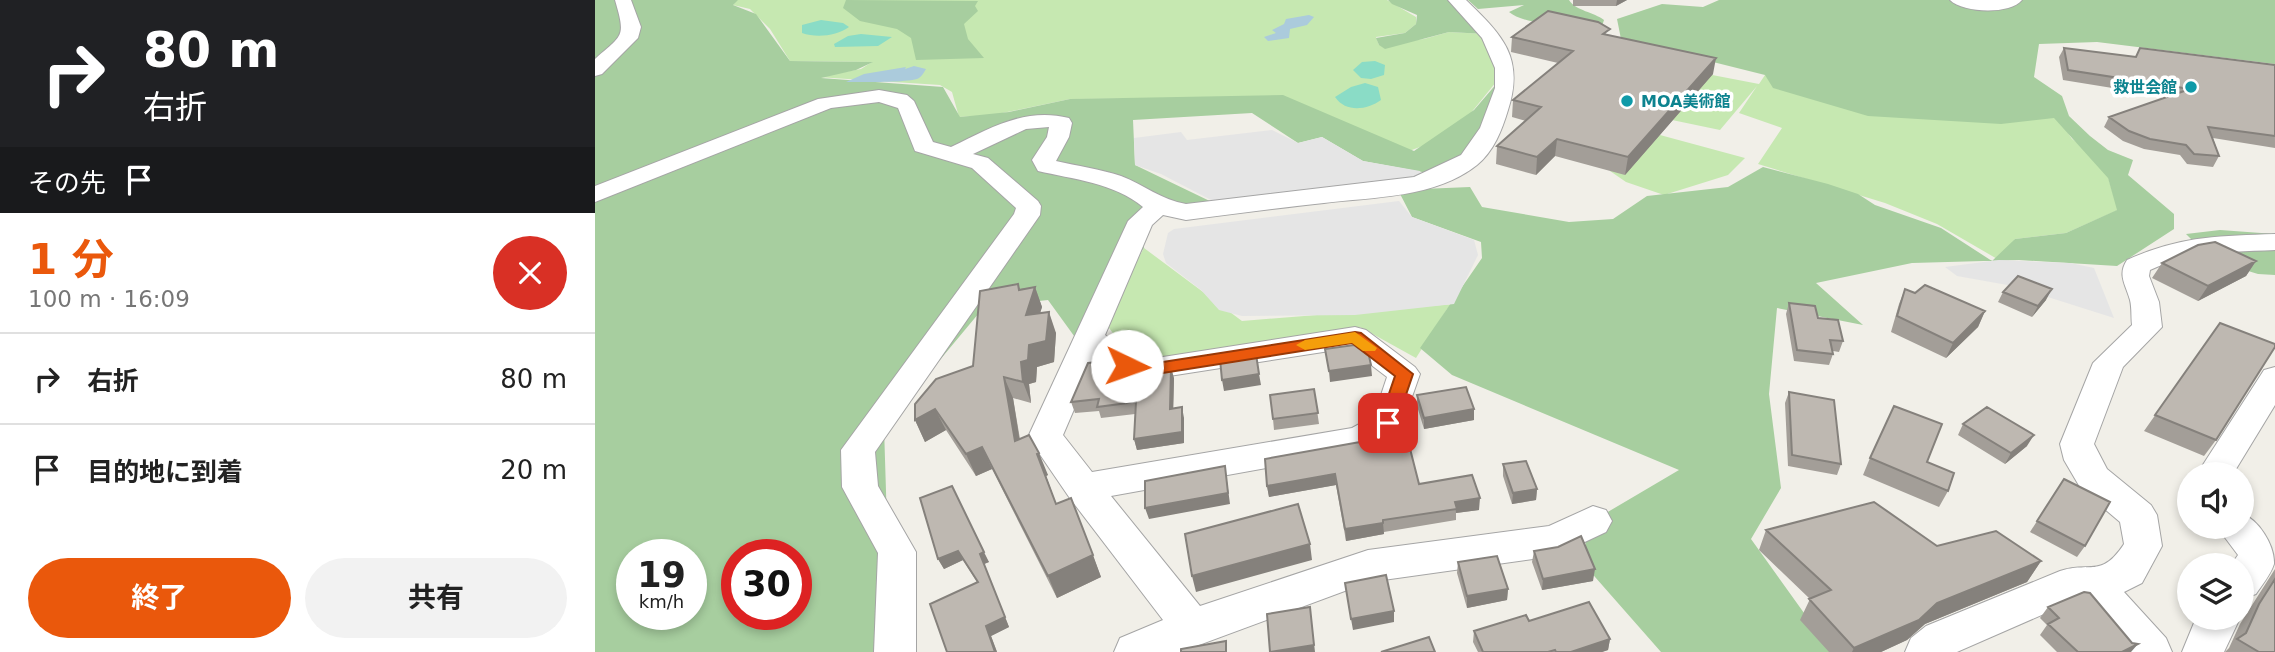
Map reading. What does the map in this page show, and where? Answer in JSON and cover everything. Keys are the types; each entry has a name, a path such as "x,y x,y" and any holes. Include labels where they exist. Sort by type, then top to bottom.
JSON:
{"street":[{"path":"595,70 629,38 632,27 623,0"},
{"path":"953,155 1018,125 1050,119 1061,123 1061,130 1044,160 1047,166 1111,181 1144,195 1159,207 1187,212 1418,184 1446,174 1472,158 1489,138 1506,82 1496,47 1484,27 1455,0"},
{"path":"1958,0 1993,5 2011,4 2014,0"},
{"path":"595,195 795,113 848,99 887,97 902,100 907,105 923,146 990,169 1029,206 1027,215 858,450 860,486 897,552 895,652"},
{"path":"1159,207 1140,221 1045,437 1192,627"},
{"path":"1926,652 1941,639 2074,583 2095,587 2128,571 2143,546 2138,515 2094,479 2082,460 2077,444 2109,363 2147,327 2145,302 2135,276 2137,267 2170,251 2217,244 2275,242"},
{"path":"1082,487 1360,439 1388,423 1404,374 1355,337 1150,369 1127,366 1089,338"},
{"path":"2222,462 2275,378"},
{"path":"1135,652 1192,627 1368,566 1555,541 1593,521"},
{"path":"2248,539 2258,557 2254,563"},
{"path":"2095,587 2151,652"},
{"path":"2203,652 2211,630"}],"green space":[{"path":"595,0 738,0 733,5 756,14 790,61 873,62 856,70 821,78 943,87 960,117 1009,112 1070,99 1283,95 1414,151 1474,110 1498,82 1489,138 1433,174 1363,161 1322,137 1298,143 1252,113 1133,120 1135,165 1218,205 1138,213 1144,248 1077,340 1048,300 984,307 884,427 891,652 595,652"},
{"path":"737,0 1387,0 1416,17 1416,24 1405,33 1376,37 1379,45 1424,39 1449,32 1485,34 1505,71 1453,135 1409,151 1284,98 1070,99 993,115 959,117 952,92 940,85 817,77 861,69 872,62 790,61 770,29 750,9 733,5"},
{"path":"846,0 978,1 975,6 978,11 964,24 968,39 984,58 916,60 911,38 897,29 860,21 843,8"},
{"path":"1388,0 1448,0 1485,34 1449,32 1385,49 1379,45 1376,38 1405,33 1416,24 1417,15"},
{"path":"1468,0 1569,0 1576,7 1604,20 1601,29 1552,25 1517,17 1509,12 1524,5 1478,9"},
{"path":"1719,0 2275,0 2275,64 2097,42 2039,44 2034,77 2062,96 2069,116 2090,136 2108,150 2133,160 2128,175 2174,214 2174,229 2117,266 1992,261 2015,239 2066,233 2117,210 2108,178 2054,118 2001,124 1868,116 1773,88 1765,75 1621,39 1617,19 1662,4 1703,7"},
{"path":"821,20 843,23 849,27 826,35 802,33 802,25"},
{"path":"861,34 892,37 878,46 835,47 834,44 848,36"},
{"path":"1375,61 1385,65 1384,75 1371,79 1361,78 1353,70 1362,62"},
{"path":"1707,74 1759,84 1765,75 2057,117 2072,139 2103,161 2118,210 2066,233 2015,239 1999,260 1937,224 1885,203 1758,164 1782,128 1739,113 1757,86 1720,130 1672,120"},
{"path":"1365,83 1378,87 1381,100 1363,108 1351,108 1335,97 1351,87"},
{"path":"1660,135 1745,158 1728,175 1664,195 1626,182 1610,171"},
{"path":"1763,167 1858,194 1875,205 1941,228 1992,261 1912,263 1816,283 1863,325 1777,308 1769,394 1781,488 1751,539 1832,652 1661,652 1588,569 1584,526 1679,470 1452,375 1420,348 1482,258 1481,242 1412,217 1398,190 1470,187 1482,207 1569,222 1613,219 1647,196 1728,187"},
{"path":"2220,230 2275,234 2275,275 2258,274 2212,260 2186,234"},
{"path":"1144,248 1242,321 1454,304 1447,309 1416,358 1360,327 1177,359 1128,353 1103,320"}],"shaded area":[{"path":"1272,130 1298,143 1322,137 1363,161 1420,171 1423,182 1391,188 1213,201 1161,174 1135,165 1134,138 1181,132 1187,140"},
{"path":"1399,201 1412,217 1474,240 1478,255 1454,304 1355,315 1242,316 1219,310 1201,290 1166,263 1163,254 1168,233 1174,229"},
{"path":"1999,260 2070,263 2094,268 2114,318 2013,286 1957,276 1945,267"}],"water":[{"path":"1309,15 1314,17 1307,25 1290,29 1289,38 1268,41 1264,37 1276,33 1272,30 1284,24 1286,19"},
{"path":"914,66 926,69 914,80 846,82 864,74"}],"building":[{"path":"1548,11 1598,22 1610,29 1603,34 1716,58 1628,157 1557,139 1537,157 1497,146 1541,107 1513,100 1573,51 1512,37"},
{"path":"2064,48 2136,57 2140,48 2275,65 2275,136 2208,127 2219,156 2194,154 2186,145 2150,139 2129,131 2109,117 2190,89 2068,70"},
{"path":"2215,242 2256,261 2208,286 2162,263 2198,245"},
{"path":"2018,276 2052,289 2038,306 2003,292"},
{"path":"1018,284 1019,290 1035,287 1026,315 1049,312 1046,341 1029,345 1028,360 1021,362 1023,382 1004,377 1015,441 1029,435 1039,453 1037,454 1056,504 1071,498 1093,555 1048,576 982,447 966,454 935,409 915,420 915,404 936,379 973,366 980,291"},
{"path":"1925,285 1985,311 1953,343 1897,316 1905,289 1915,293"},
{"path":"1789,303 1815,306 1818,318 1838,320 1843,341 1830,340 1833,354 1797,350"},
{"path":"2220,323 2275,344 2275,347 2216,440 2155,415"},
{"path":"1354,345 1369,356 1371,365 1329,371 1325,349"},
{"path":"1256,354 1259,374 1222,380 1220,359"},
{"path":"1107,361 1116,365 1116,369 1128,367 1147,371 1171,367 1170,409 1182,407 1182,432 1134,439 1136,402 1097,407 1099,399 1071,402 1088,363"},
{"path":"1466,387 1474,409 1424,418 1417,395"},
{"path":"1314,389 1318,413 1273,419 1270,395"},
{"path":"1789,392 1834,400 1841,464 1792,455"},
{"path":"1894,406 1942,424 1927,462 1954,473 1948,491 1870,458"},
{"path":"1987,407 2034,435 2011,453 1963,424"},
{"path":"1405,429 1419,484 1472,475 1480,498 1455,502 1457,509 1383,520 1383,523 1345,529 1335,474 1267,486 1265,459 1360,442 1384,432"},
{"path":"1526,461 1537,489 1513,493 1503,464"},
{"path":"1225,466 1228,493 1145,508 1145,481"},
{"path":"2064,479 2110,502 2085,546 2037,521"},
{"path":"952,486 984,552 980,554 1005,617 986,626 995,652 947,652 930,604 978,582 958,551 938,559 920,498"},
{"path":"1874,502 1937,546 1996,531 2041,561 1937,603 1919,620 1854,648 1809,599 1831,590 1766,530"},
{"path":"1298,504 1310,544 1192,576 1185,534"},
{"path":"1581,536 1595,569 1543,579 1534,551 1558,547"},
{"path":"1497,556 1508,589 1467,596 1458,562"},
{"path":"1386,575 1394,611 1351,619 1345,583"},
{"path":"2275,579 2275,652 2259,652 2237,639 2247,630 2254,630 2254,615"},
{"path":"2084,592 2090,593 2132,643 2138,644 2122,652 2078,652 2048,624 2059,618 2048,607"},
{"path":"1589,602 1610,639 1571,652 1483,652 1474,631 1526,615 1529,621"},
{"path":"1310,607 1314,645 1270,652 1267,614"},
{"path":"1429,637 1435,652 1381,652"},
{"path":"1226,641 1226,652 1181,652 1181,649"}],"slow traffic":[{"path":"1305,345 1355,337 1369,348"}],"place":[{"name":"救世会館","path":"2191,87"},
{"name":"MOA美術館","path":"1627,101"}],"route":[{"path":"1127,366 1150,369 1355,337 1404,374 1388,423"}]}
